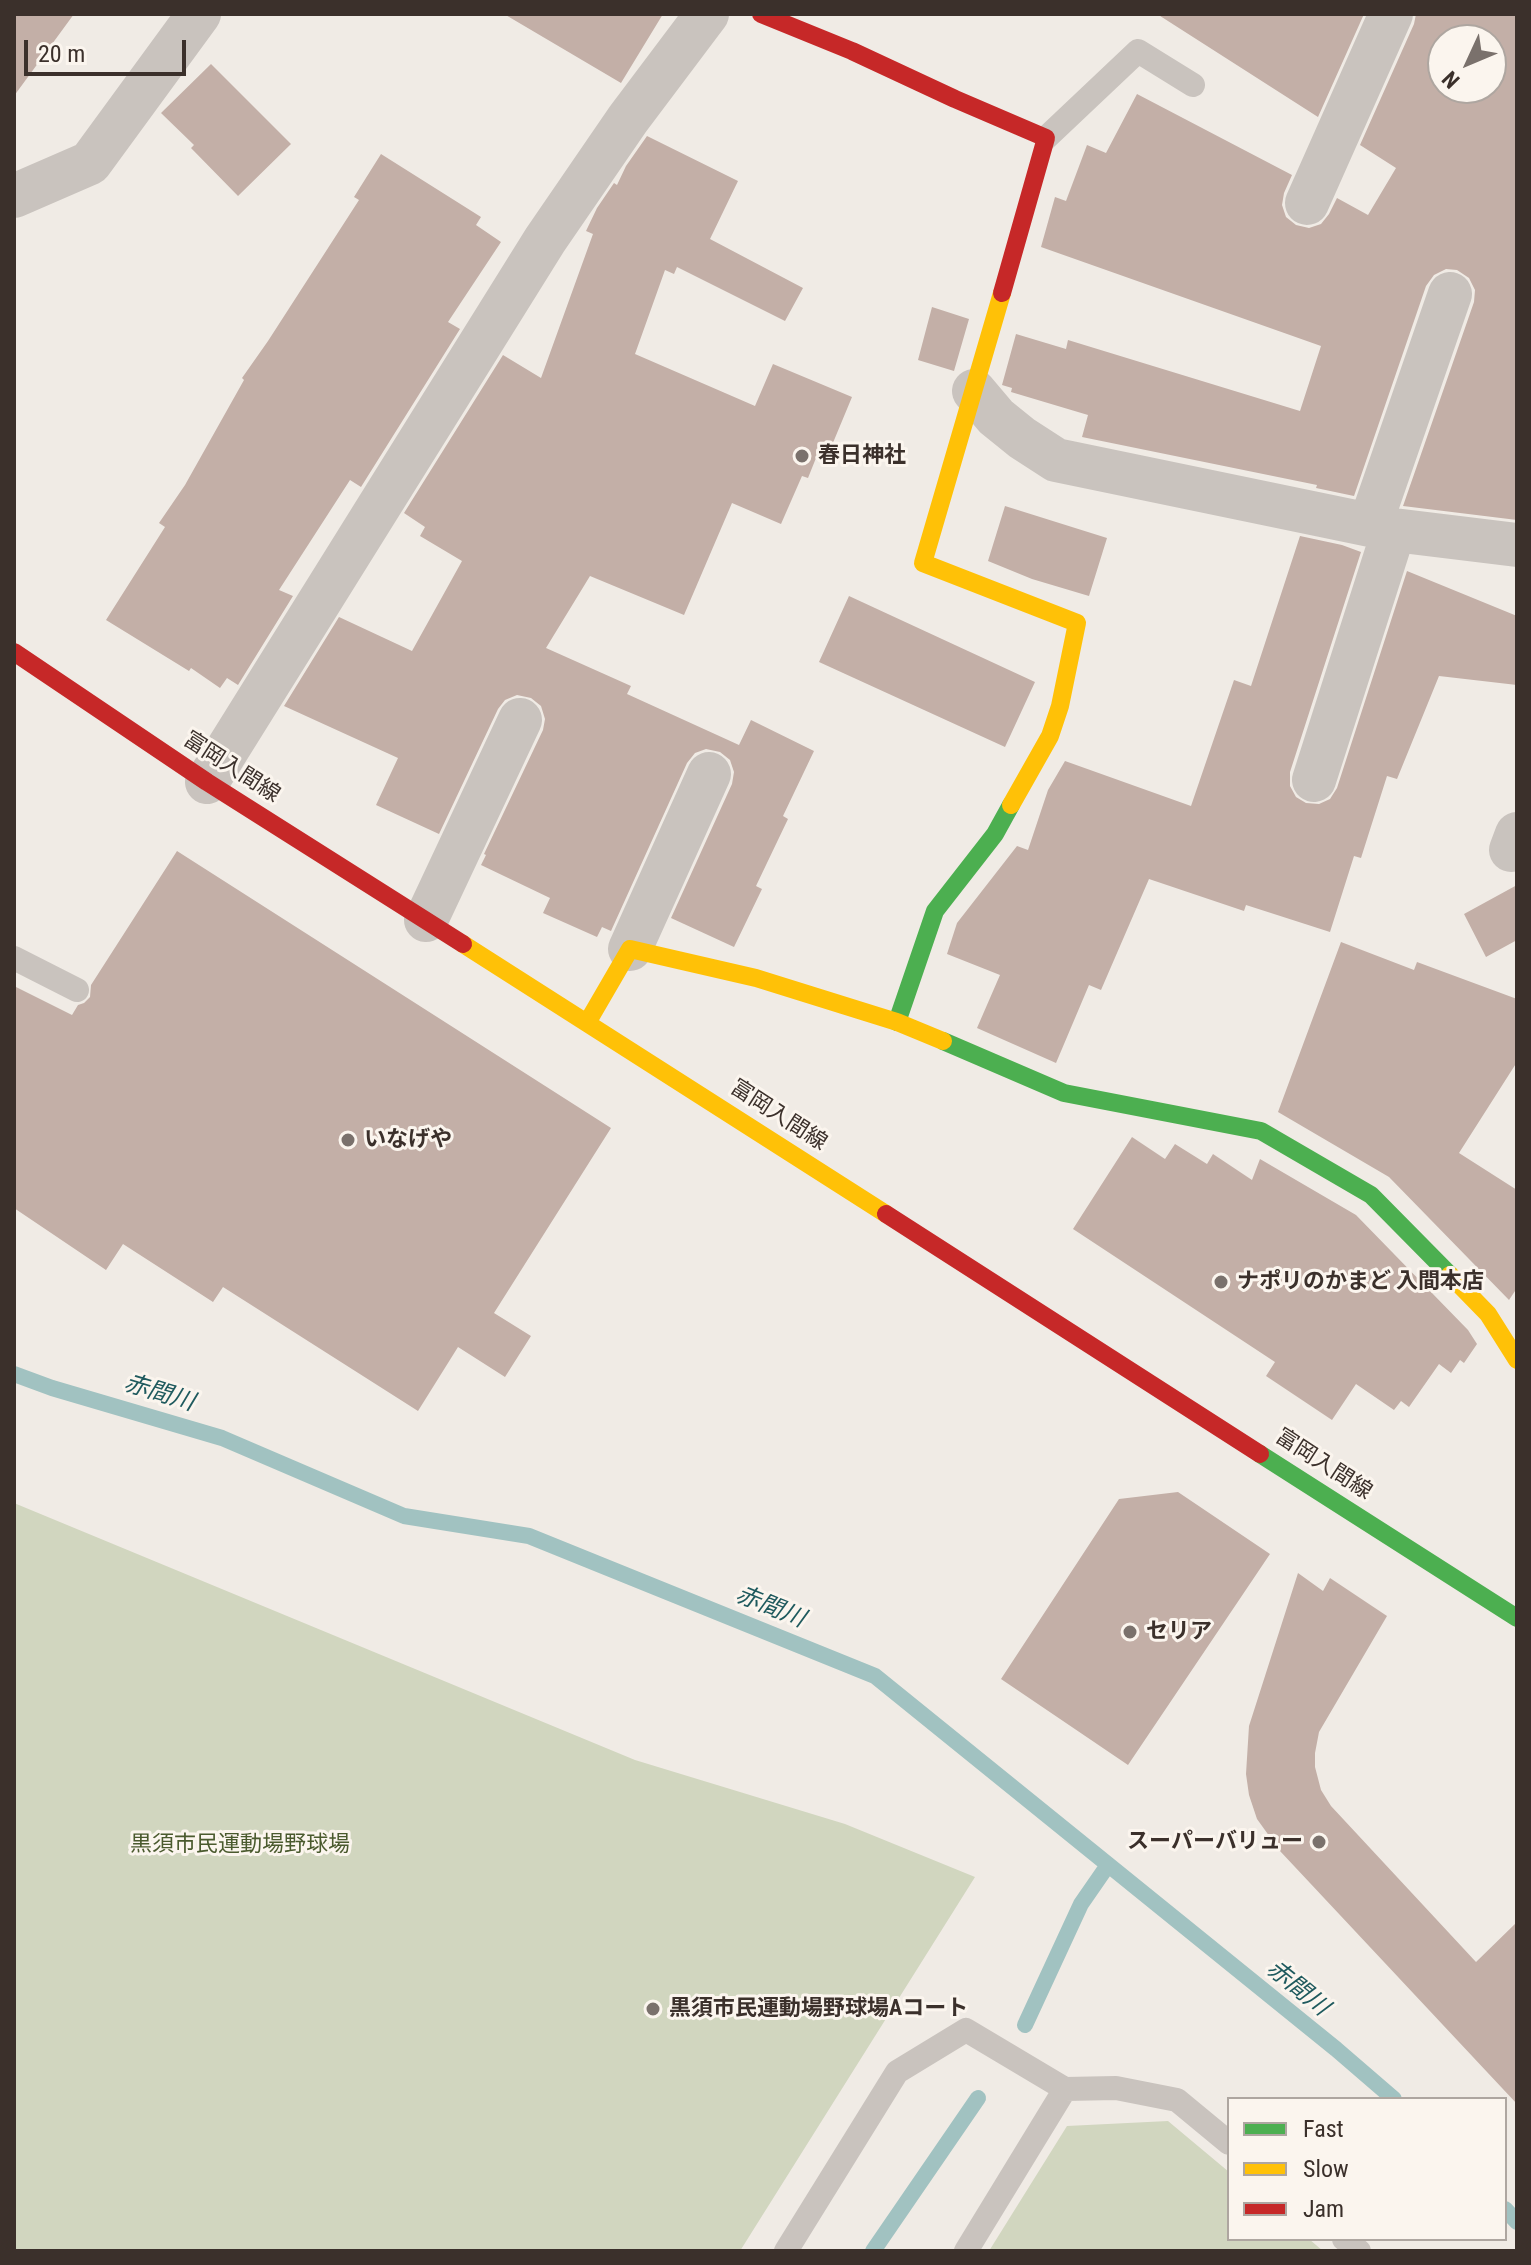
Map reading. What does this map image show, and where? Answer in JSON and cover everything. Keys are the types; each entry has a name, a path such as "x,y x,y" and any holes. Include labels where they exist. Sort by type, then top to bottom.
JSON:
{"street":[{"path":"14,196 90,163 199,14"},
{"path":"207,782 545,240 628,119 707,14"},
{"path":"761,14 1046,138 923,563 1077,623 1060,706 1050,736 995,834 935,911 897,1022"},
{"path":"1307,203 1391,14"},
{"path":"1314,780 1382,527 1450,294"},
{"path":"974,391 996,417 1056,460 1382,527 1517,545"},
{"name":"富岡入間線","path":"16,659 1517,1618"},
{"path":"426,920 520,720"},
{"path":"587,1023 630,949 709,774"},
{"path":"630,949 756,978 897,1022 1064,1093 1261,1131 1371,1195 1488,1314 1517,1360"}],"lane":[{"path":"1046,138 1138,51 1193,85"},
{"path":"14,958 77,990"},
{"path":"786,2251 897,2072 966,2030 1065,2089 1116,2088 1177,2100 1227,2141"},
{"path":"966,2251 1065,2089"}],"green space":[{"name":"黒須市民運動場野球場","path":"14,1503 635,1760 845,1824 975,1877 740,2251 14,2251"},
{"path":"1168,2121 1227,2170 1227,2241 1311,2241 1323,2251 989,2251 1067,2126"}],"building":[{"path":"14,14 74,14 14,96"},
{"path":"504,14 663,14 621,83"},
{"path":"1157,14 1364,14 1318,117"},
{"path":"1416,14 1517,14 1517,520 1403,506 1474,302 1475,290 1469,278 1457,270 1446,269 1434,275 1426,286 1354,496 1316,488 1317,485 1082,437 1088,415 1011,392 1012,388 1002,385 1016,334 1066,349 1068,340 1300,411 1321,346 1041,247 1055,197 1066,201 1087,145 1106,153 1137,94 1292,175 1282,205 1286,217 1296,225 1309,228 1321,224 1337,198 1368,215 1396,168 1360,145"},
{"path":"211,64 291,144 238,196 191,148 194,145 161,113"},
{"path":"647,136 738,181 710,239 803,288 785,321 677,267 674,274 665,270 635,354 755,406 773,364 852,397 825,462 816,458 808,478 802,476 781,524 732,503 684,615 590,576 546,648 631,686 627,694 739,745 751,720 814,751 783,816 788,819 756,886 762,889 734,947 671,918 732,784 734,772 730,760 720,752 706,749 695,753 687,763 611,931 602,927 597,937 543,913 550,898 481,865 543,730 545,719 541,706 531,698 517,695 505,700 498,709 439,834 376,805 398,758 284,706 339,617 412,651 462,561 420,536 425,527 404,513 503,355 541,378 593,234 586,231 597,208 614,183 617,185"},
{"path":"381,154 481,217 476,225 501,242 448,322 460,329 361,487 350,480 279,590 293,596 238,685 227,678 220,688 106,620 165,527 159,523 185,485 244,380 242,378 359,200 354,197"},
{"path":"932,307 969,319 954,371 918,360"},
{"path":"1005,506 1107,538 1089,596 1032,579 988,561"},
{"path":"1300,536 1361,552 1290,772 1290,786 1296,797 1306,803 1319,804 1330,799 1337,788 1407,571 1517,616 1517,685 1439,676 1397,779 1387,776 1361,858 1354,856 1330,932 1246,905 1244,911 1149,879 1101,990 1089,985 1056,1063 977,1028 1000,975 947,954 957,923 1017,846 1028,850 1048,790 1065,761 1191,806 1234,680 1251,686"},
{"path":"849,596 1035,682 1005,747 819,662"},
{"name":"いなげや","path":"177,851 611,1128 494,1313 531,1336 505,1377 458,1347 418,1411 223,1287 213,1302 123,1244 106,1270 14,1208 14,986 72,1015 78,1005 90,997 91,985"},
{"path":"1517,885 1517,940 1486,957 1464,914"},
{"path":"1341,942 1414,970 1417,962 1517,999 1517,1062 1459,1153 1517,1190 1517,1288 1509,1300 1389,1177 1278,1112"},
{"path":"1132,1137 1165,1159 1175,1144 1207,1164 1213,1154 1252,1180 1260,1159 1356,1215 1468,1330 1477,1344 1464,1363 1460,1360 1451,1373 1439,1364 1409,1407 1401,1401 1394,1410 1356,1384 1332,1420 1266,1376 1275,1362 1073,1229"},
{"name":"セリア","path":"1178,1492 1270,1554 1128,1765 1001,1679 1119,1499"},
{"name":"スーパーバリュー","path":"1298,1573 1323,1591 1330,1578 1387,1616 1319,1732 1315,1767 1321,1790 1331,1806 1476,1962 1517,1922 1517,2104 1280,1851 1257,1819 1246,1774 1249,1726"}],"waterway":[{"name":"赤間川","path":"14,1374 222,1438 404,1516 529,1536 875,1676 1392,2097"},
{"path":"1025,2025 1081,1904 1108,1865"},
{"path":"873,2251 978,2098"},
{"name":"赤間川","path":"1507,2211 1517,2222"}],"traffic: fast":[{"path":"897,1022 935,911 995,834 1011,805"},
{"path":"943,1041 1064,1093 1261,1131 1371,1195 1450,1275"},
{"path":"1260,1454 1517,1618"}],"traffic: slow":[{"path":"1002,293 923,563 1077,623 1060,706 1050,736 1011,805"},
{"path":"463,944 886,1214"},
{"path":"587,1023 630,949 756,978 897,1022 943,1041"},
{"path":"1450,1275 1488,1314 1517,1360"}],"traffic: jam":[{"path":"761,14 1046,138 1002,293"},
{"path":"14,652 207,782 463,944"},
{"path":"886,1214 1260,1454"}],"place":[{"name":"春日神社","path":"802,456"},
{"name":"いなげや","path":"348,1140"},
{"name":"ナポリのかまど 入間本店","path":"1221,1282"},
{"name":"セリア","path":"1130,1632"},
{"name":"スーパーバリュー","path":"1319,1842"},
{"name":"黒須市民運動場野球場Aコート","path":"653,2009"}]}
